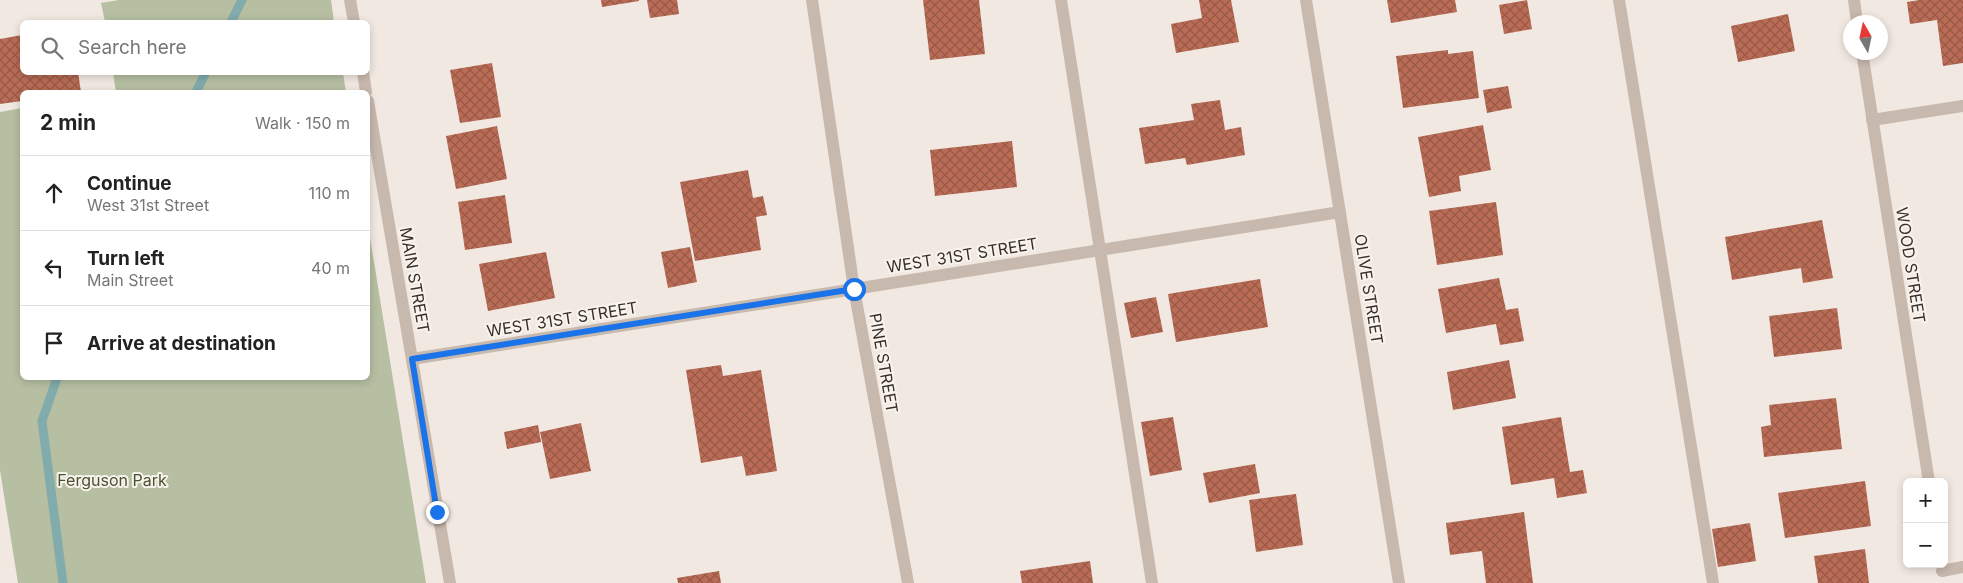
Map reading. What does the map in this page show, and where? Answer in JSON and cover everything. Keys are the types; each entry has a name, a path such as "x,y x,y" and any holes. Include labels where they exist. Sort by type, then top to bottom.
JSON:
{"street":[{"path":"350,0 354,20"},
{"name":"PINE STREET","path":"812,0 854,289 908,583"},
{"path":"1061,0 1152,583"},
{"name":"OLIVE STREET","path":"1306,0 1399,583"},
{"path":"1619,0 1713,583"},
{"path":"1854,0 1856,15"},
{"name":"WOOD STREET","path":"1863,60 1927,478"},
{"path":"363,75 366,90"},
{"path":"1872,120 1963,106"},
{"name":"MAIN STREET","path":"370,113 450,583"},
{"name":"WEST 31ST STREET","path":"412,359 1340,212"},
{"path":"1943,573 1963,567"}],"green space":[{"path":"119,0 331,0 334,20 105,20 101,3"},
{"path":"113,75 343,75 346,90 116,90"},
{"name":"Ferguson Park","path":"20,108 20,380 370,380 370,237 426,583 18,583 0,470 0,112"}],"building":[{"path":"601,0 639,0 639,1 602,7"},
{"path":"647,0 677,0 679,14 650,18"},
{"path":"923,0 979,0 985,54 930,60"},
{"path":"1199,0 1231,0 1239,42 1176,53 1171,24 1202,18"},
{"path":"1387,0 1455,0 1457,12 1391,23"},
{"path":"1527,0 1532,29 1504,34 1499,5"},
{"path":"1919,0 1963,0 1963,63 1943,66 1937,20 1910,24 1907,2"},
{"path":"1788,14 1795,51 1738,62 1731,26"},
{"path":"20,35 20,75 78,75 81,90 20,90 20,101 0,104 0,39"},
{"path":"1448,50 1448,54 1473,51 1479,98 1403,108 1396,56"},
{"path":"492,63 501,117 460,123 450,70"},
{"path":"1508,86 1512,108 1487,113 1483,90"},
{"path":"1220,100 1225,130 1241,127 1245,155 1187,165 1185,158 1145,164 1139,128 1194,120 1191,104"},
{"path":"1483,125 1491,170 1459,176 1461,191 1429,197 1418,137"},
{"path":"497,126 507,179 456,189 446,136"},
{"path":"1012,141 1017,187 935,196 930,150"},
{"path":"748,170 753,198 763,196 767,215 756,217 761,250 695,261 680,182"},
{"path":"505,195 512,243 465,250 458,202"},
{"path":"1496,202 1503,255 1437,265 1429,211"},
{"path":"1822,220 1833,278 1803,283 1801,268 1732,280 1725,237"},
{"path":"690,247 697,282 668,288 661,252"},
{"path":"546,252 555,298 488,311 479,264"},
{"path":"1499,278 1506,310 1518,308 1524,341 1500,345 1496,324 1446,333 1438,289"},
{"path":"1260,279 1268,327 1176,342 1168,294"},
{"path":"1156,297 1163,332 1131,338 1124,303"},
{"path":"1837,308 1842,349 1774,357 1769,316"},
{"path":"1509,360 1516,398 1453,410 1447,372"},
{"path":"721,365 723,376 761,370 777,471 746,476 742,456 701,463 686,370"},
{"path":"1836,398 1842,449 1764,457 1761,427 1771,425 1769,405"},
{"path":"1173,417 1182,470 1150,476 1141,422"},
{"path":"1561,417 1570,472 1583,470 1587,493 1557,498 1554,478 1511,485 1502,427"},
{"path":"581,423 591,471 550,479 540,432"},
{"path":"538,425 541,442 507,449 504,432"},
{"path":"1255,464 1260,493 1209,503 1203,473"},
{"path":"1865,481 1871,526 1785,538 1778,493"},
{"path":"1296,494 1303,545 1256,552 1249,500"},
{"path":"1524,512 1533,583 1486,583 1482,551 1450,555 1446,523"},
{"path":"1750,523 1756,561 1718,567 1712,529"},
{"path":"1865,549 1869,583 1818,583 1814,556"},
{"path":"1090,561 1093,583 1022,583 1020,571"},
{"path":"719,571 721,583 678,583 677,578"}],"waterway":[{"path":"232,20 242,0"},
{"path":"197,90 204,75"},
{"path":"56,380 42,421 63,583"}],"route":[{"path":"437,512 412,359 854,289"}]}
